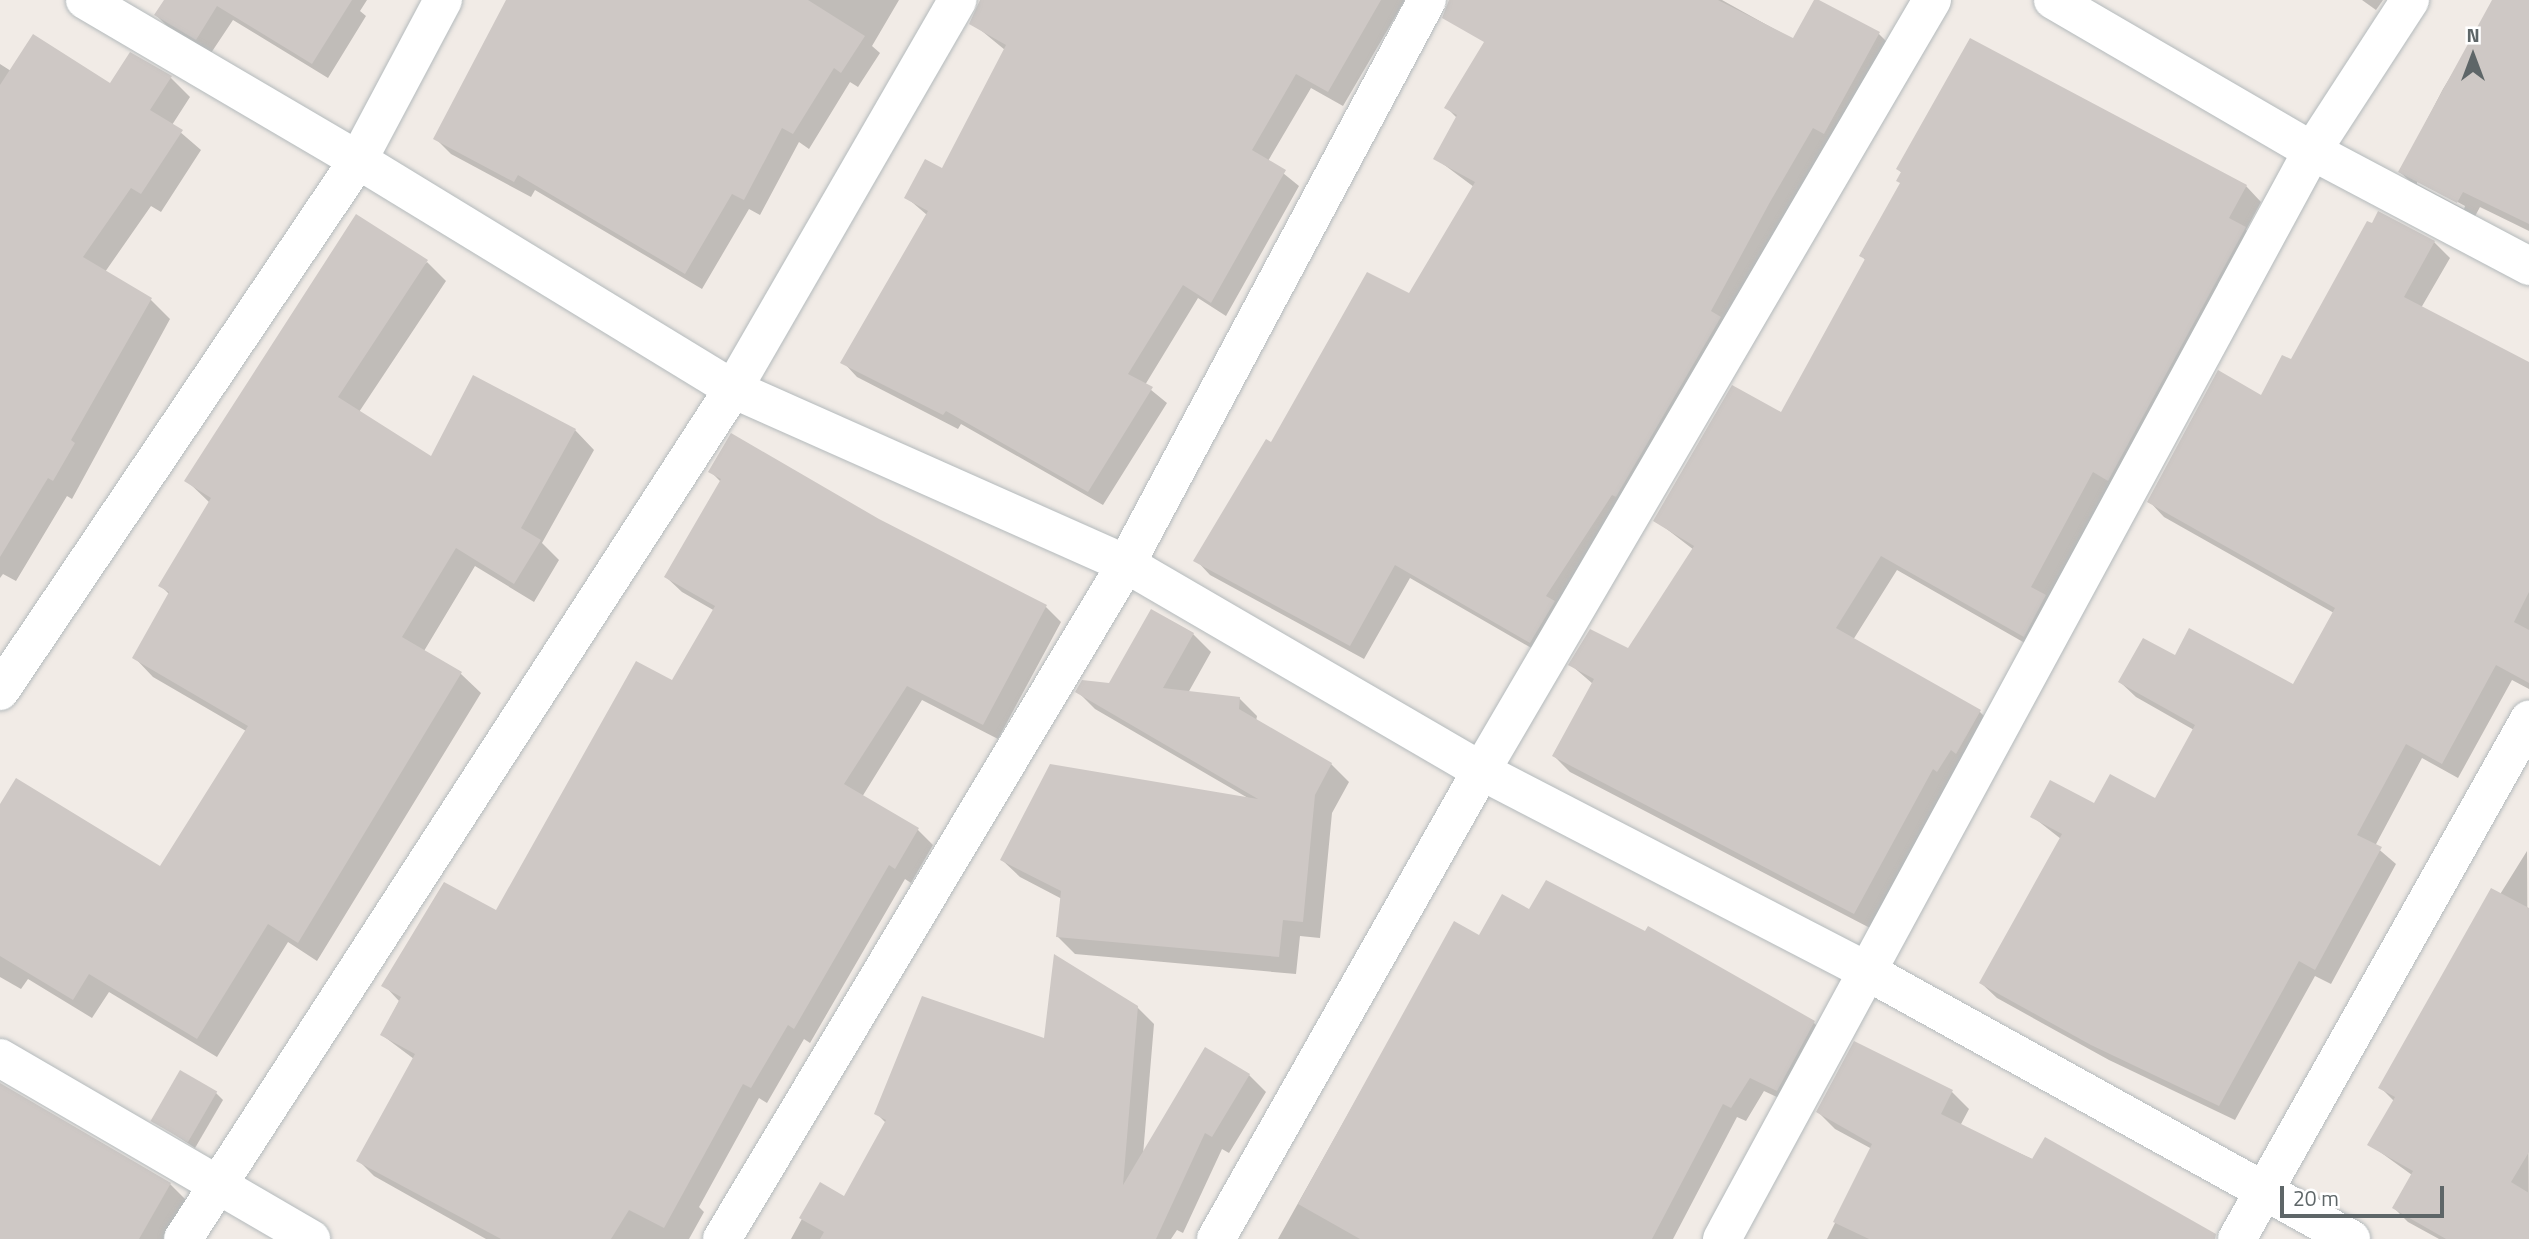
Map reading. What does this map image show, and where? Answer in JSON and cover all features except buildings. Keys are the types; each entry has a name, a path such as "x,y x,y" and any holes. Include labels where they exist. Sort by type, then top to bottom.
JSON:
{"street":[{"path":"86,0 358,160 733,389 1126,564 1481,771 1868,972 2351,1239"},
{"path":"0,691 358,160 443,0"},
{"path":"183,1239 217,1182 733,389 958,0"},
{"path":"722,1239 1126,564 1427,0"},
{"path":"1216,1239 1481,771 1932,0"},
{"path":"2053,0 2312,150 2529,266"},
{"path":"1722,1239 2312,150 2410,0"},
{"path":"2236,1239 2529,720"},
{"path":"0,1058 311,1239"}]}
